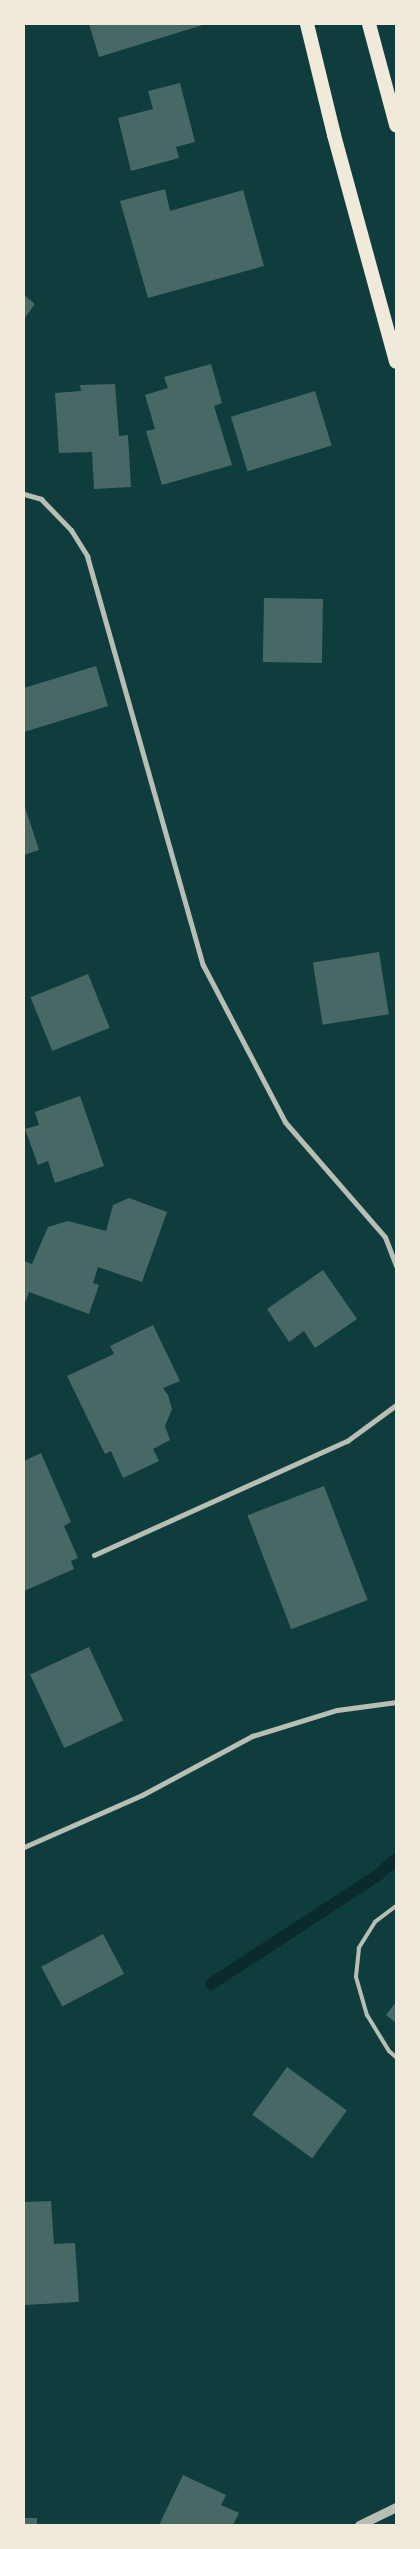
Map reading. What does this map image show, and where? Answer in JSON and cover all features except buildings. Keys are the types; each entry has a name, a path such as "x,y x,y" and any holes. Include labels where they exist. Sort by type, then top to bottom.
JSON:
{"highway":[{"path":"307,24 334,135 396,362"},
{"path":"369,24 396,125"}],"street":[{"path":"24,494 41,500 71,530 86,556 203,965 285,1122 385,1236 396,1266"},
{"path":"94,1555 347,1442 396,1405"},
{"path":"24,1847 142,1795 252,1736 337,1710 396,1702"},
{"path":"359,2525 396,2507"}],"lane":[{"path":"396,1906 376,1922 359,1948 356,1977 367,2016 389,2051 396,2057"}],"waterway":[{"path":"211,1984 378,1875 396,1859"}]}
